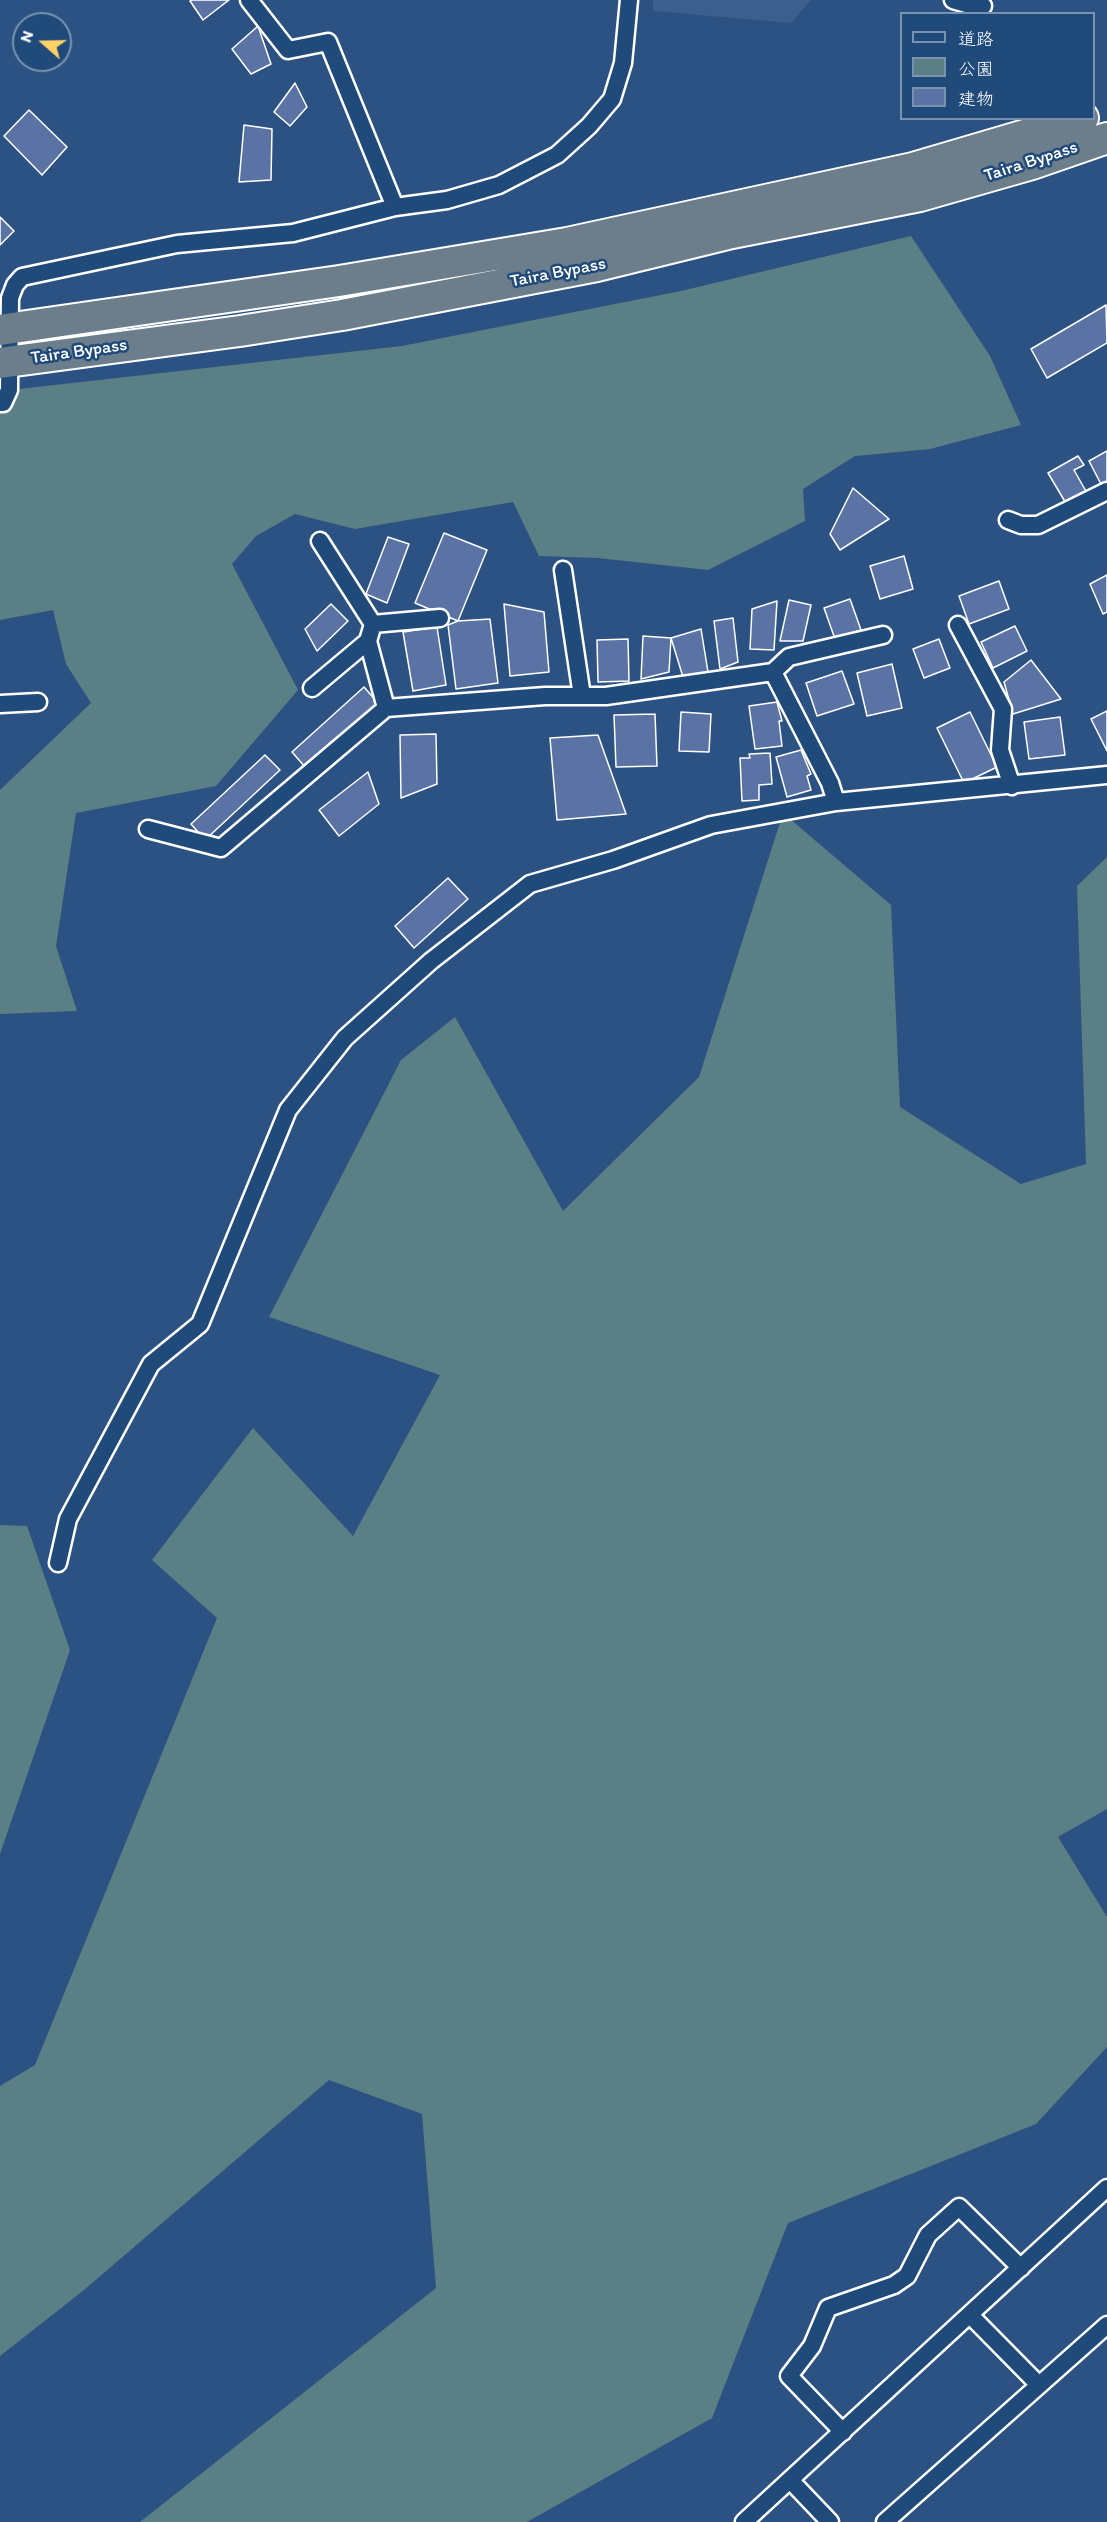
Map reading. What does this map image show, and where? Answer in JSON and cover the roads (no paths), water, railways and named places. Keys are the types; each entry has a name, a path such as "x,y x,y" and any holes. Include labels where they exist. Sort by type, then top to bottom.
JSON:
{"highway":[{"name":"Taira Bypass","path":"5,330 339,282 567,243 913,168 1076,120"},
{"name":"Taira Bypass","path":"5,362 342,315 597,266 732,233 920,196 1032,164 1107,138"}],"street":[{"path":"249,0 288,50 328,42 395,207"},
{"path":"0,403 3,403 9,390 5,362 5,330 10,298 15,285 22,277 177,244 293,232 395,207 447,200 499,185 557,155 589,126 612,99 623,63 629,0"},
{"path":"953,0 973,6 983,6"},
{"path":"1008,520 1021,525 1038,525 1107,491"},
{"path":"320,541 373,624 368,641 386,708"},
{"path":"563,570 582,696"},
{"path":"373,624 440,618"},
{"path":"958,625 1003,709 1000,750 1012,786"},
{"path":"148,828 221,848 386,708 545,696 606,696 773,672 789,657 883,635"},
{"path":"312,688 368,641"},
{"path":"773,672 830,783 836,802"},
{"path":"0,704 38,702"},
{"path":"58,1563 68,1519 151,1364 200,1324 288,1110 345,1038 431,961 530,884 613,860 711,825 836,802 1107,775"},
{"path":"744,2522 1107,2188"},
{"path":"843,2432 789,2376 812,2346 828,2308 894,2285 907,2276 928,2235 959,2207 1021,2268"},
{"path":"970,2314 1039,2385"},
{"path":"885,2522 1107,2325"},
{"path":"790,2480 830,2522"}]}
